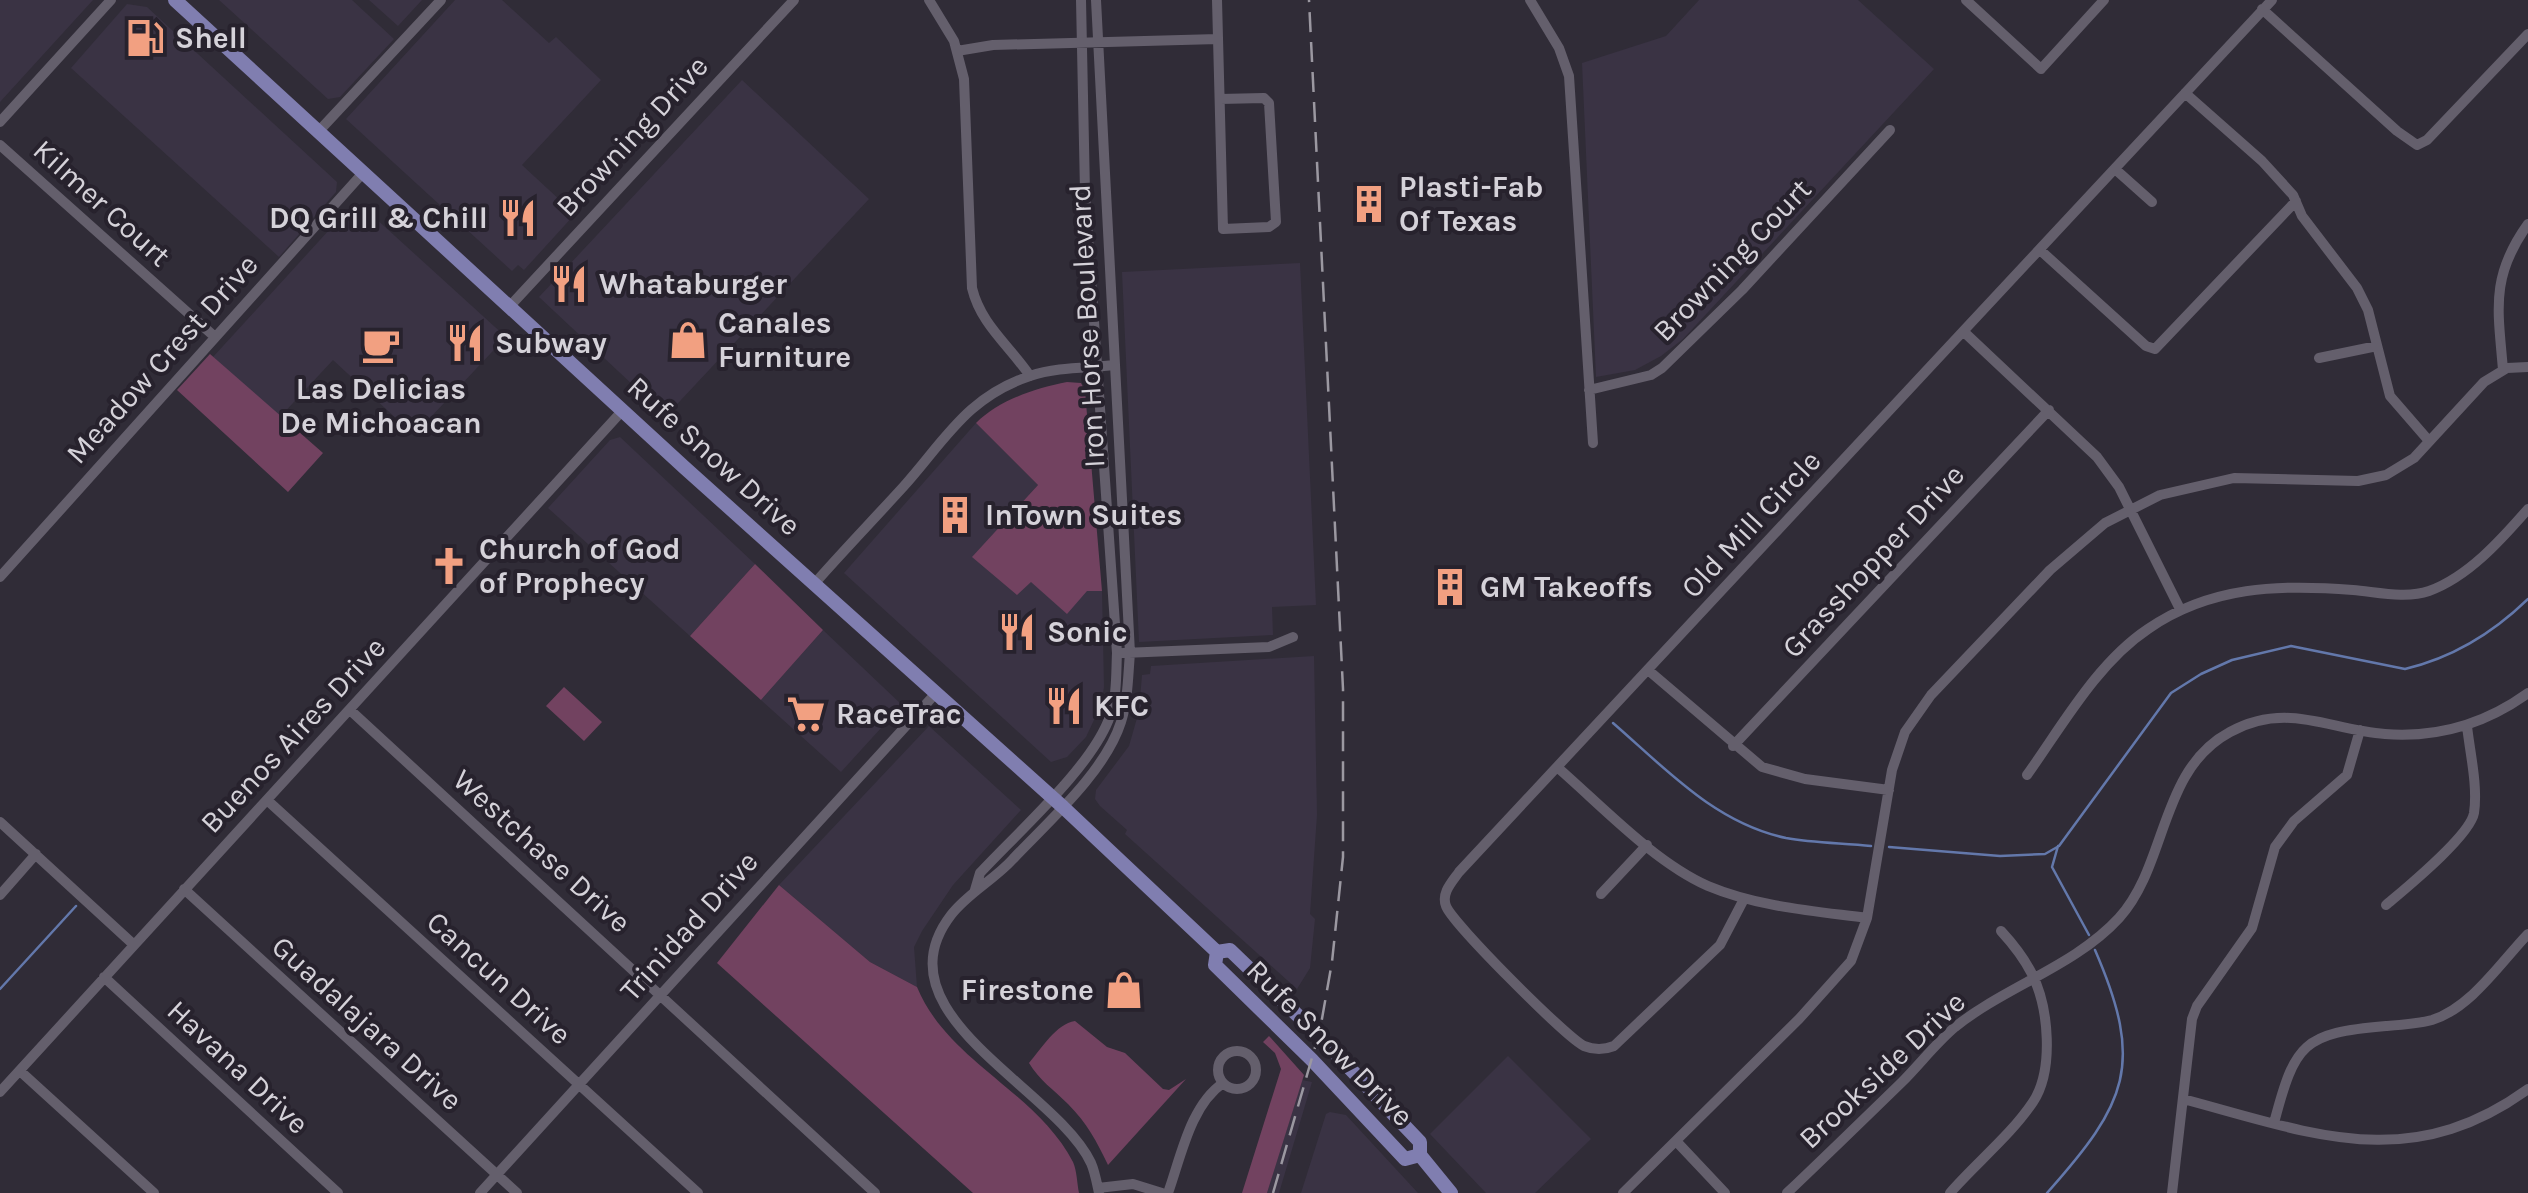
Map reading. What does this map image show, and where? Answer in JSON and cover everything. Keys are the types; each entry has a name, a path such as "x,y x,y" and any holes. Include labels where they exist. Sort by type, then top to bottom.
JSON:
{"main road":[{"name":"Rufe Snow Drive","path":"174,0 1217,952"},
{"name":"Rufe Snow Drive","path":"1217,952 1230,950 1318,1036 1420,1142 1420,1155 1451,1193"},
{"name":"Rufe Snow Drive","path":"1217,952 1214,965 1312,1060 1405,1159 1420,1155"}],"street":[{"path":"0,122 111,0"},
{"path":"318,132 441,0"},
{"name":"Browning Drive","path":"509,308 794,0"},
{"path":"929,0 958,51 964,79 972,288 985,322 1030,376"},
{"name":"Iron Horse Boulevard","path":"1057,802 1102,736 1115,693 1117,653 1085,192 1081,0"},
{"name":"Iron Horse Boulevard","path":"1096,0 1130,654 1128,687 1114,740 1057,802 980,873 975,891 951,916 936,940 931,968 950,1018 1050,1111 1076,1141 1091,1164 1099,1190"},
{"path":"1217,0 1223,229 1269,228 1276,222 1269,103 1264,98 1220,99"},
{"path":"1530,0 1560,48 1568,76 1592,444"},
{"path":"1966,0 2042,70 2104,0"},
{"name":"Old Mill Circle","path":"1744,899 1720,945 1614,1046 1596,1049 1582,1045 1480,946 1445,905 1445,893 1557,766 2272,0"},
{"path":"2262,9 2417,145 2528,34"},
{"path":"958,51 975,46 1218,39"},
{"path":"2185,93 2288,187 2316,238 2357,288 2368,310 2390,396 2429,442"},
{"name":"Browning Court","path":"1589,390 1651,376 1662,368 1742,290 1890,130"},
{"name":"Kilmer Court","path":"0,145 215,337"},
{"path":"2116,169 2152,202"},
{"name":"Meadow Crest Drive","path":"0,577 362,174"},
{"path":"2040,250 2146,346 2156,348 2296,201"},
{"path":"2503,370 2498,316 2500,280 2506,258 2528,224"},
{"path":"1964,332 2097,457 2131,508 2180,610"},
{"path":"2319,358 2377,346"},
{"path":"815,584 960,416 993,392 1030,376 1114,365"},
{"path":"1622,1193 1852,961 1866,918 1888,790 1905,732 1931,695 2050,570 2105,523 2160,495 2234,478 2372,479 2401,467 2484,382 2503,370 2528,367"},
{"name":"Buenos Aires Drive","path":"0,1092 623,410"},
{"name":"Grasshopper Drive","path":"1734,746 2048,410"},
{"path":"2027,775 2114,658 2136,637 2180,610 2213,598 2267,587 2424,593 2476,562 2528,510"},
{"path":"1117,653 1269,647 1294,637"},
{"path":"1648,670 1734,746 1773,772 1888,790"},
{"name":"Trinidad Drive","path":"480,1193 936,692"},
{"name":"Brookside Drive","path":"1788,1193 1954,1028 2084,948 2122,915 2136,894 2168,808 2195,761 2219,738 2252,723 2291,717 2385,734 2440,734 2467,726 2528,693"},
{"name":"Westchase Drive","path":"350,710 875,1193"},
{"path":"2386,905 2448,849 2472,819 2474,798 2467,726"},
{"path":"2172,1193 2192,1020 2197,1006 2252,928 2274,847 2294,822 2348,775 2360,730"},
{"path":"1557,766 1647,844 1706,885 1744,899 1866,918"},
{"name":"Cancun Drive","path":"268,800 698,1193"},
{"path":"0,822 133,944"},
{"path":"1601,894 1647,844"},
{"path":"0,895 36,854"},
{"name":"Guadalajara Drive","path":"184,889 516,1193"},
{"path":"1950,1193 2026,1110 2042,1081 2046,1052 2044,1021 2034,976 2001,931"},
{"path":"2274,1122 2290,1067 2321,1036 2340,1030 2418,1022 2450,1012 2528,934"},
{"name":"Havana Drive","path":"104,978 338,1193"},
{"path":"20,1071 154,1193"},
{"path":"1099,1190 1133,1184 1165,1193 1191,1126 1210,1094 1223,1083"},
{"path":"2183,1099 2357,1140 2403,1140 2476,1121 2528,1088"},
{"path":"1676,1141 1725,1193"}],"shaded area":[{"path":"0,0 93,0 0,102"},
{"path":"219,0 352,0 394,39 340,97 328,99"},
{"path":"369,0 422,0 398,26"},
{"path":"455,0 502,0 549,43 556,37 601,80 522,165 575,214 524,270 518,265 512,271 346,119"},
{"path":"1699,0 1858,0 1934,69 1683,339 1635,370 1596,377 1582,63 1666,36"},
{"path":"127,4 147,7 337,182 336,192 279,257 71,68"},
{"path":"742,80 869,199 666,416 539,297"},
{"path":"351,206 357,211 362,206 506,337 414,435 333,360 279,418 213,357"},
{"path":"1300,263 1316,605 1272,607 1273,635 1139,642 1122,272"},
{"path":"210,354 323,453 288,492 177,390"},
{"path":"1067,382 1081,383 1085,391 1102,591 1087,591 1067,614 1031,582 1017,595 972,557 1038,485 976,423 1019,396"},
{"path":"976,423 1038,485 973,557 1030,581 1102,591 1101,705 1086,737 1067,757 1051,762 844,573"},
{"path":"620,437 755,564 690,636 548,508 610,440"},
{"path":"755,564 823,630 761,700 690,636"},
{"path":"823,630 902,705 841,772 761,700"},
{"path":"1314,656 1317,815 1310,914 1315,919 1310,968 1297,989 1125,834 1127,830 1095,799 1096,790 1129,746 1139,711 1142,675 1150,674 1151,666"},
{"path":"564,687 602,722 584,741 546,706"},
{"path":"929,726 1021,810 953,885 922,931 914,947 917,987 870,962 779,885"},
{"path":"779,885 870,962 917,987 949,1036 1057,1137 1073,1162 1079,1193 973,1193 717,963"},
{"path":"1075,1021 1107,1047 1125,1053 1163,1089 1169,1090 1186,1079 1108,1165 1081,1118 1029,1063 1056,1032"},
{"path":"1269,1036 1304,1075 1267,1193 1242,1193 1281,1069 1275,1053 1263,1042"},
{"path":"1508,1056 1591,1139 1535,1193 1486,1193 1430,1134"},
{"path":"1302,1080 1312,1082 1279,1193 1267,1193"},
{"path":"1326,1114 1346,1115 1418,1193 1301,1193"}],"waterway":[{"path":"1889,847 2000,856 2045,854 2059,846 2171,693 2201,674 2232,660 2291,646 2405,669 2471,643 2528,599"},
{"path":"1613,723 1672,776 1736,820 1786,838 1871,846"},
{"path":"2058,846 2052,867 2089,935"},
{"path":"0,989 76,906"},
{"path":"2047,1193 2095,1133 2111,1107 2120,1081 2120,1024 2095,950"}],"railway":[{"path":"1273,1193 1320,1030 1343,857 1343,689 1309,0"}],"place":[{"name":"Shell","path":"145,38"},
{"name":"Plasti-Fab Of Texas","path":"1369,204"},
{"name":"DQ Grill & Chill","path":"518,218"},
{"name":"Whataburger","path":"569,284"},
{"name":"Canales Furniture","path":"688,340"},
{"name":"Subway","path":"465,343"},
{"name":"Las Delicias De Michoacan","path":"381,345"},
{"name":"InTown Suites","path":"955,515"},
{"name":"Church of God of Prophecy","path":"449,566"},
{"name":"GM Takeoffs","path":"1450,587"},
{"name":"Sonic","path":"1017,632"},
{"name":"KFC","path":"1064,706"},
{"name":"RaceTrac","path":"806,714"},
{"name":"Firestone","path":"1124,990"}]}
